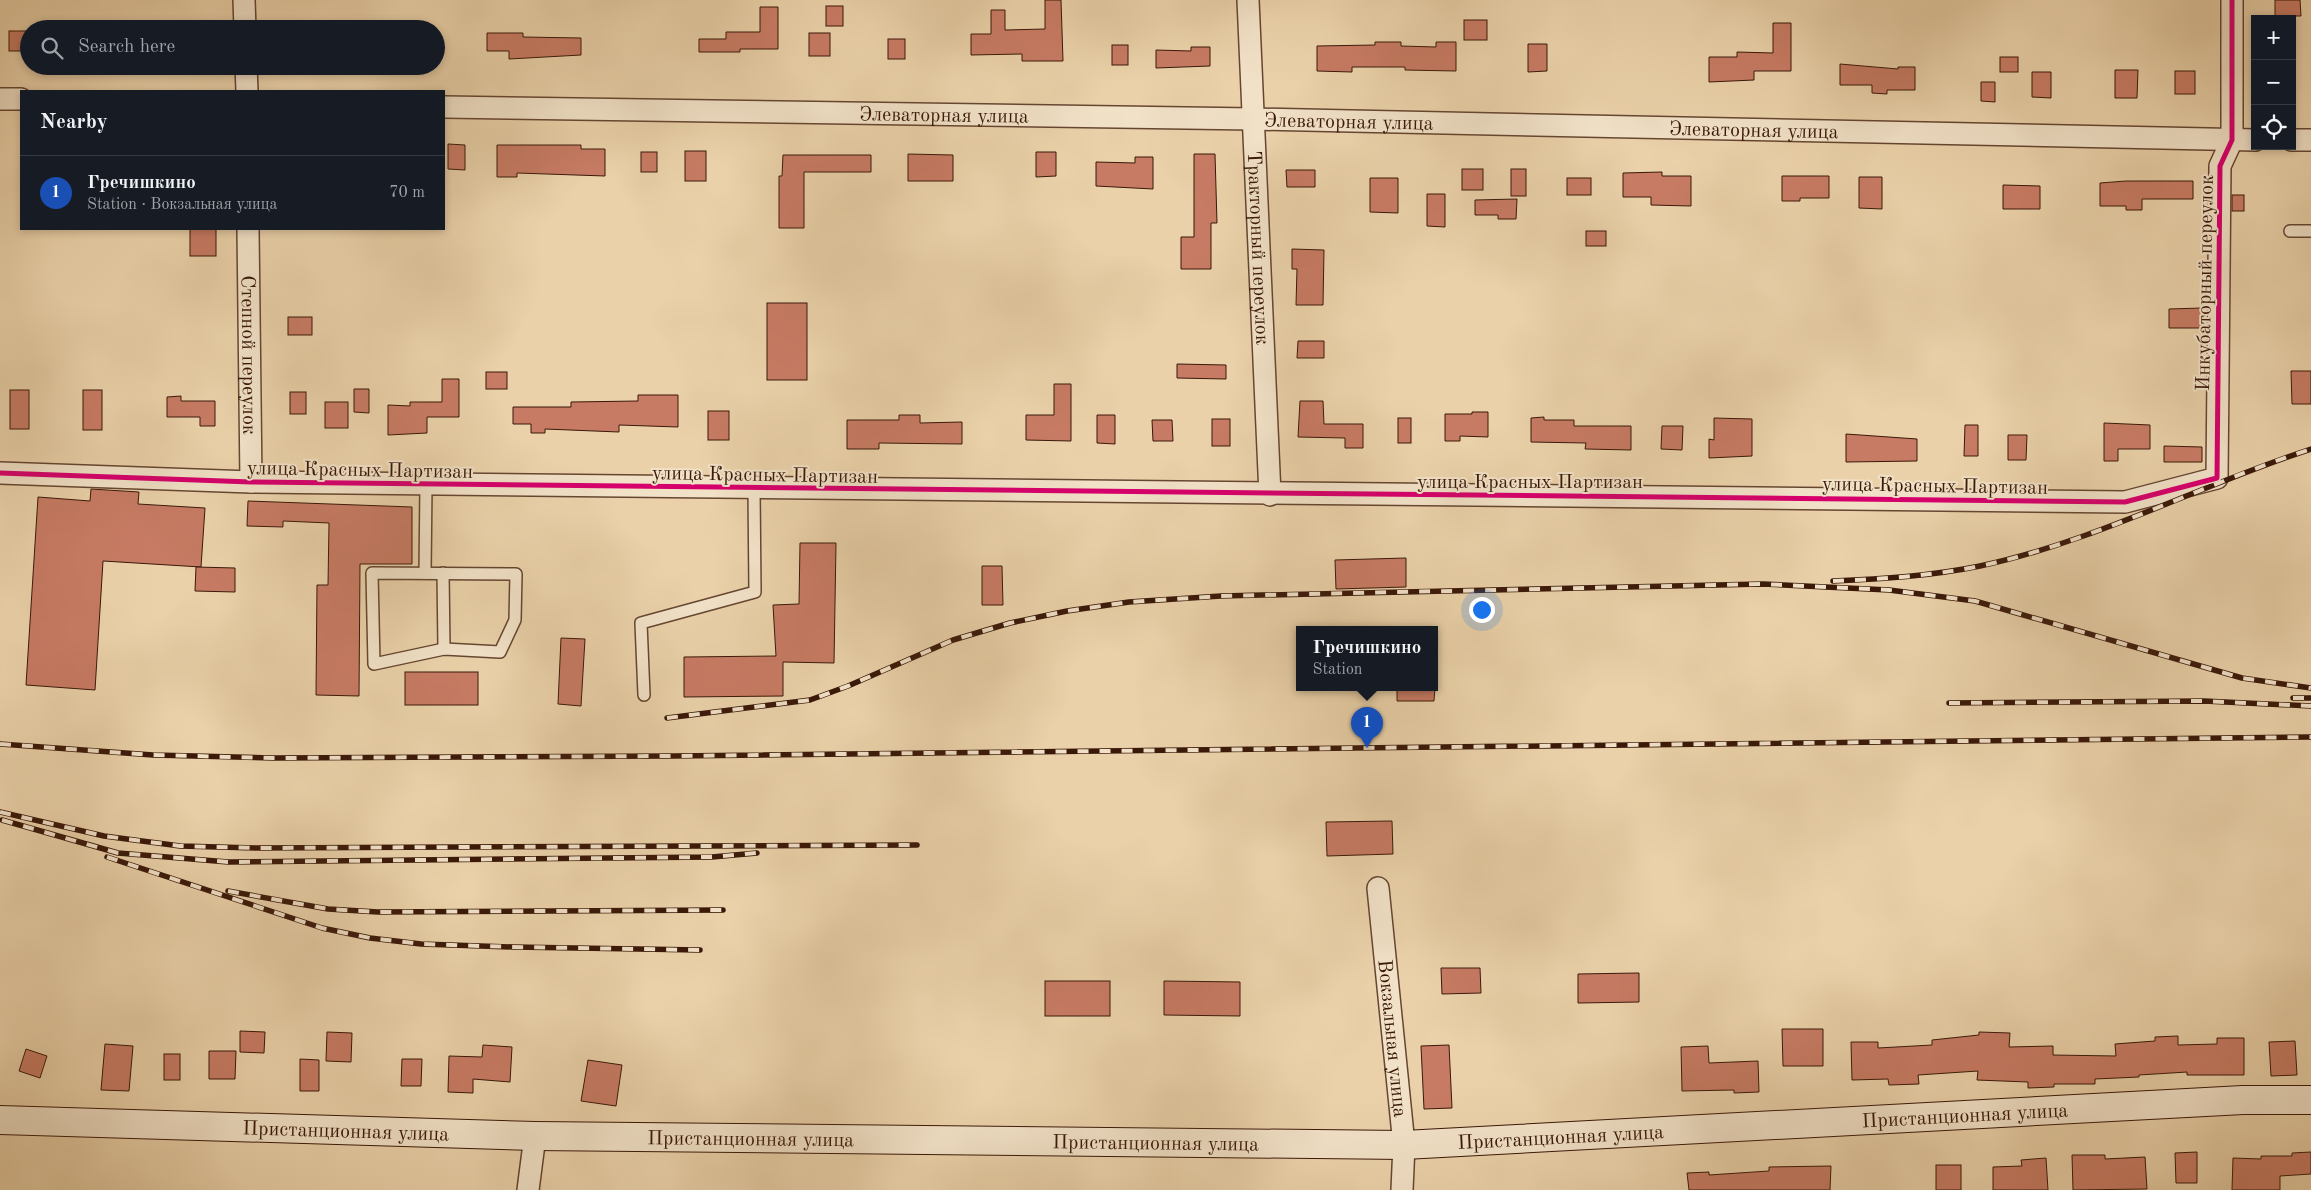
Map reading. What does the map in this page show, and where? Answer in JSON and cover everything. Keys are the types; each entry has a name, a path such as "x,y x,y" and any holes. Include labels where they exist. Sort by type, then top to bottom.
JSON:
{"street":[{"path":"244,0 245,20"},
{"name":"Тракторный переулок","path":"1248,0 1270,495"},
{"name":"Инкубаторный переулок","path":"2217,478 2220,166 2232,140 2232,0"},
{"path":"246,75 247,90"},
{"path":"0,98 20,99"},
{"name":"Элеваторная улица","path":"445,107 1252,119 2251,140"},
{"path":"2296,140 2311,140"},
{"name":"Степной переулок","path":"248,230 251,482"},
{"name":"улица Красных Партизан","path":"0,473 251,482 426,485 1270,495 2125,502 2217,478"},
{"name":"Вокзальная улица","path":"1378,888 1404,1145 1402,1190"},
{"name":"Пристанционная улица","path":"0,1120 535,1136 1404,1145 2243,1100 2311,1100"},
{"path":"528,1190 535,1136"}],"lane":[{"path":"2290,231 2311,231"},
{"path":"425,573 426,485"},
{"path":"644,695 641,623 755,592 754,488"},
{"path":"372,573 425,573 516,574 515,620 500,652 444,649 374,664 372,573"},
{"path":"443,573 444,649"}],"building":[{"path":"1045,0 1061,0 1063,61 1022,61 1022,54 971,55 971,34 991,34 991,10 1005,10 1005,30 1045,29"},
{"path":"2275,0 2300,0 2301,16 2275,15"},
{"path":"826,6 843,6 843,26 826,26"},
{"path":"760,7 778,7 778,49 740,49 740,52 699,52 699,39 726,39 726,32 760,32"},
{"path":"1464,20 1487,20 1487,40 1464,40"},
{"path":"1773,23 1791,23 1791,71 1754,71 1754,80 1709,82 1709,57 1737,57 1737,52 1773,53"},
{"path":"9,31 20,31 20,51 9,51"},
{"path":"487,33 523,33 523,37 581,38 581,55 509,59 509,51 487,51"},
{"path":"809,33 830,33 830,56 809,56"},
{"path":"888,39 905,39 905,59 888,59"},
{"path":"1375,42 1401,42 1401,46 1436,47 1436,42 1456,42 1456,71 1405,70 1405,67 1352,67 1352,72 1317,71 1317,46 1375,45"},
{"path":"1528,44 1547,44 1547,71 1528,72"},
{"path":"1112,45 1128,45 1128,65 1112,65"},
{"path":"1191,47 1210,47 1210,66 1156,68 1156,50 1191,51"},
{"path":"2000,57 2018,57 2018,72 2000,72"},
{"path":"1840,64 1898,69 1898,67 1915,67 1915,90 1887,90 1887,94 1872,93 1872,85 1840,85"},
{"path":"2115,70 2138,70 2137,98 2115,98"},
{"path":"2175,71 2195,71 2195,94 2175,94"},
{"path":"2032,72 2051,72 2051,98 2032,97"},
{"path":"1981,82 1995,82 1995,102 1981,101"},
{"path":"448,144 465,145 465,170 448,169"},
{"path":"497,145 581,145 581,149 605,149 605,176 517,173 517,177 497,177"},
{"path":"685,151 706,151 706,181 685,181"},
{"path":"641,152 657,152 657,172 641,172"},
{"path":"1036,152 1056,152 1056,176 1036,177"},
{"path":"908,154 953,155 953,181 908,181"},
{"path":"1194,154 1215,154 1217,223 1211,223 1211,269 1181,269 1181,237 1194,237"},
{"path":"783,155 871,155 871,172 804,172 804,228 779,228 779,176 782,176"},
{"path":"1135,157 1153,157 1153,189 1096,186 1096,162 1135,163"},
{"path":"1462,169 1483,169 1483,190 1462,190"},
{"path":"1511,169 1526,169 1526,196 1511,196"},
{"path":"1286,170 1315,170 1315,187 1287,187"},
{"path":"1662,172 1662,176 1691,176 1691,206 1651,205 1651,197 1623,197 1623,173"},
{"path":"1782,176 1829,176 1829,198 1800,198 1800,201 1782,201"},
{"path":"1859,177 1882,177 1882,209 1859,208"},
{"path":"1370,178 1398,178 1398,213 1370,212"},
{"path":"1567,178 1591,178 1591,195 1567,195"},
{"path":"2193,181 2193,199 2142,199 2142,210 2126,210 2126,206 2100,206 2100,183"},
{"path":"2003,185 2040,186 2040,209 2003,209"},
{"path":"1427,194 1445,194 1445,227 1427,226"},
{"path":"2232,195 2244,195 2244,211 2232,211"},
{"path":"1517,199 1516,219 1498,219 1498,215 1475,215 1475,200"},
{"path":"190,230 216,230 216,256 190,256"},
{"path":"1586,231 1606,231 1606,246 1586,246"},
{"path":"1292,249 1324,250 1323,305 1296,305 1297,269 1292,269"},
{"path":"767,303 807,303 807,380 767,380"},
{"path":"2202,308 2202,328 2169,328 2169,309"},
{"path":"288,317 312,317 312,335 288,335"},
{"path":"1298,341 1324,341 1324,358 1297,358"},
{"path":"1177,364 1226,365 1226,379 1177,378"},
{"path":"2291,371 2311,371 2311,404 2292,404"},
{"path":"486,372 507,372 507,389 486,389"},
{"path":"442,379 459,379 459,417 427,417 427,433 388,435 388,405 410,406 410,402 442,402"},
{"path":"1054,384 1071,384 1071,441 1026,440 1026,415 1054,415"},
{"path":"354,389 369,389 369,413 354,412"},
{"path":"10,390 29,390 29,429 10,429"},
{"path":"83,390 102,390 102,430 83,430"},
{"path":"290,392 306,392 306,414 290,414"},
{"path":"638,395 678,395 678,427 619,425 619,432 545,429 545,433 531,433 531,424 513,424 513,407 571,407 571,402 638,401"},
{"path":"181,396 181,401 215,401 215,426 200,426 200,417 167,417 167,397"},
{"path":"1300,401 1323,401 1324,424 1363,424 1363,448 1345,448 1345,438 1298,437"},
{"path":"325,402 348,402 348,428 325,428"},
{"path":"708,411 729,411 729,440 708,440"},
{"path":"1472,412 1488,412 1488,437 1460,436 1460,441 1445,441 1445,414 1472,414"},
{"path":"899,415 920,415 920,423 962,422 962,444 879,443 879,449 847,449 847,420 899,420"},
{"path":"1097,415 1115,415 1115,444 1097,443"},
{"path":"1544,417 1544,420 1574,420 1574,426 1631,426 1631,450 1585,449 1586,443 1531,442 1531,418"},
{"path":"1398,418 1411,418 1411,443 1398,443"},
{"path":"1714,418 1752,419 1752,456 1709,458 1709,439 1714,440"},
{"path":"1212,419 1230,419 1230,446 1212,446"},
{"path":"1152,420 1172,420 1173,441 1153,441"},
{"path":"2104,423 2150,425 2150,449 2118,449 2118,461 2104,461"},
{"path":"1965,425 1978,425 1978,456 1964,456"},
{"path":"1662,426 1683,426 1682,450 1661,449"},
{"path":"1846,434 1917,439 1917,461 1846,462"},
{"path":"2008,435 2027,435 2026,460 2008,460"},
{"path":"2164,446 2202,447 2202,462 2164,462"},
{"path":"91,489 139,492 138,504 205,508 201,567 103,561 95,690 26,685 38,497 90,501"},
{"path":"248,501 412,507 412,564 360,564 359,696 316,695 317,585 328,585 329,523 283,521 283,527 247,526"},
{"path":"800,543 836,543 834,663 783,662 783,696 684,697 684,657 776,656 773,605 799,604"},
{"path":"1406,558 1406,587 1336,589 1335,560"},
{"path":"982,566 1002,566 1003,605 982,605"},
{"path":"196,567 235,568 235,592 195,591"},
{"path":"561,638 585,639 581,706 558,704"},
{"path":"405,672 478,672 478,705 405,705"},
{"path":"1397,691 1435,691 1434,701 1397,701"},
{"path":"1392,821 1393,854 1327,856 1326,822"},
{"path":"1441,968 1480,968 1481,993 1442,994"},
{"path":"1639,973 1639,1002 1578,1003 1578,974"},
{"path":"1045,981 1110,981 1110,1016 1045,1016"},
{"path":"1164,981 1240,982 1240,1016 1164,1015"},
{"path":"1782,1029 1823,1029 1823,1066 1783,1066"},
{"path":"240,1031 265,1032 264,1053 240,1052"},
{"path":"327,1032 352,1033 351,1062 326,1061"},
{"path":"1979,1032 2010,1033 2009,1047 2053,1046 2053,1055 2116,1056 2115,1044 2155,1041 2155,1037 2178,1036 2178,1045 2217,1044 2217,1038 2244,1038 2244,1075 2187,1075 2187,1072 2095,1079 2095,1084 2054,1084 2054,1087 2028,1088 2028,1082 1977,1080 1978,1071 1918,1075 1919,1084 1889,1085 1888,1079 1852,1080 1851,1042 1878,1042 1878,1048 1932,1045 1932,1040 1979,1035"},
{"path":"2295,1041 2297,1075 2271,1076 2269,1042"},
{"path":"105,1044 133,1046 129,1091 101,1090"},
{"path":"483,1045 512,1047 510,1082 473,1079 473,1093 448,1092 449,1056 482,1057"},
{"path":"1449,1045 1452,1108 1424,1109 1421,1046"},
{"path":"1708,1046 1709,1063 1758,1061 1759,1092 1734,1093 1734,1090 1682,1091 1681,1047"},
{"path":"26,1049 47,1056 40,1078 19,1071"},
{"path":"209,1051 236,1051 235,1079 209,1079"},
{"path":"164,1054 180,1054 180,1080 164,1080"},
{"path":"300,1059 319,1060 319,1091 300,1091"},
{"path":"402,1059 422,1059 421,1086 401,1086"},
{"path":"588,1060 622,1065 616,1106 581,1101"},
{"path":"2197,1152 2197,1183 2176,1183 2175,1153"},
{"path":"2311,1152 2311,1174 2280,1176 2280,1190 2232,1190 2233,1158 2261,1159 2261,1156 2292,1156 2292,1153"},
{"path":"2072,1155 2105,1155 2105,1159 2145,1157 2147,1189 2073,1190"},
{"path":"2046,1158 2048,1190 1993,1190 1993,1167 2022,1166 2021,1160"},
{"path":"1936,1165 1961,1165 1961,1190 1936,1190"},
{"path":"1831,1166 1830,1190 1689,1190 1687,1173 1709,1172 1709,1175 1769,1171 1769,1167"}],"railway":[{"path":"1833,581 1925,575 1980,566 2022,556 2106,528 2228,479 2311,449"},
{"path":"667,718 810,700 848,686 953,640 1010,623 1067,611 1129,602 1221,596 1763,584 1889,590 1975,601 2242,678 2311,688"},
{"path":"2293,698 2311,698"},
{"path":"1949,703 2204,701 2311,706"},
{"path":"0,744 153,755 273,758 673,756 2311,737"},
{"path":"0,812 104,836 180,846 256,848 917,845"},
{"path":"2,820 118,853 228,862 712,857 757,853"},
{"path":"107,857 322,928 370,938 421,944 700,950"},
{"path":"228,891 328,909 378,912 723,910"}],"cycle path":[{"path":"0,473 251,482 2125,502 2217,478 2220,166 2232,140 2232,0"}],"place":[{"name":"Гречишкино","path":"1367,748"}]}
